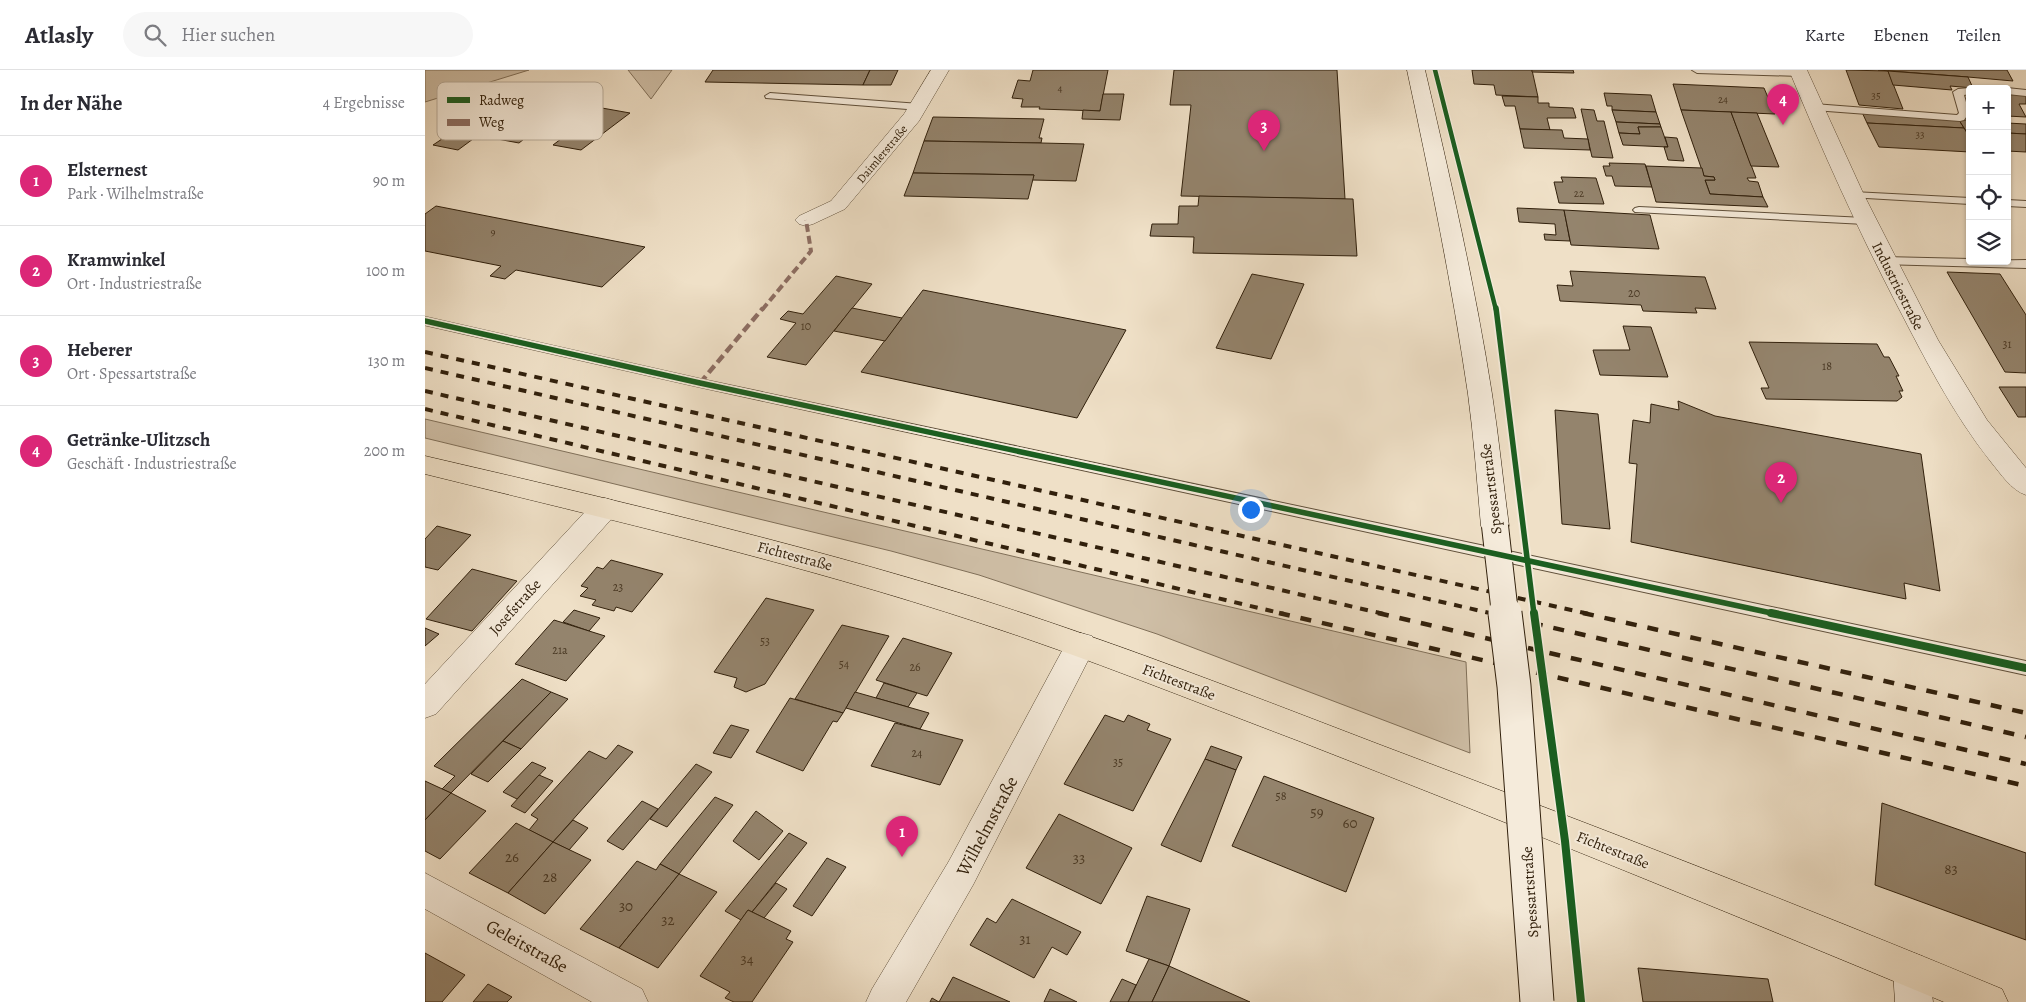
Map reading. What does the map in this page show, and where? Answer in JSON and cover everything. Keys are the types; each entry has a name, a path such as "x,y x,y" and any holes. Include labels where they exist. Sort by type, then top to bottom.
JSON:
{"main road":[{"name":"Fichtestraße","path":"425,465 725,537 888,582 1081,645 1396,765 1913,986 1989,1002"}],"street":[{"name":"Daimlerstraße","path":"806,220 838,205 920,106 940,70"},
{"name":"Spessartstraße","path":"1416,70 1445,203 1480,396 1514,686 1537,1002"},
{"name":"Industriestraße","path":"1799,72 1865,221 1960,398 1997,451 2026,485"},
{"name":"Josefstraße","path":"425,705 605,508"},
{"name":"Wilhelmstraße","path":"885,1002 966,865 1081,645"},
{"name":"Geleitstraße","path":"425,890 629,1002"}],"lane":[{"path":"1697,70 1799,72"},
{"path":"1814,107 1960,118 1964,113 1958,92 1966,91"},
{"path":"2011,91 2026,93"},
{"path":"770,96 920,106"},
{"path":"1853,196 1966,201"},
{"path":"2011,203 2026,204"},
{"path":"1639,210 1865,221"},
{"path":"1885,261 2026,264"},
{"path":"425,321 700,384 2026,668"}],"shaded area":[{"path":"425,70 529,70 490,82 437,82 437,98 425,102"},
{"path":"628,70 672,70 651,99"},
{"path":"425,419 1466,662 1470,753 1157,634 979,575 891,551 425,438"}],"building":[{"path":"713,70 870,70 863,85 705,82"},
{"path":"870,70 898,70 891,85 863,85"},
{"path":"1033,70 1108,70 1100,111 1021,107 1023,99 1012,98 1018,80 1030,81"},
{"path":"1174,70 1337,70 1345,199 1181,196 1191,105 1170,105"},
{"path":"1472,70 1532,70 1538,97 1496,95 1494,85 1474,84"},
{"path":"1532,70 1573,70 1574,73 1532,72"},
{"path":"1846,70 1888,71 1903,109 1859,105"},
{"path":"1878,70 2007,70 2013,81 1968,77"},
{"path":"1888,71 1968,77 1972,85 1966,85 1966,87 1950,86 1952,90 1893,85"},
{"path":"1673,84 1764,88 1775,114 1681,110"},
{"path":"1604,93 1651,95 1656,112 1612,110 1612,106 1607,106"},
{"path":"1103,94 1124,94 1120,120 1082,119 1083,110 1100,111"},
{"path":"2011,94 2026,95 2026,104 2019,104 2026,117 2011,116"},
{"path":"1502,96 1538,97 1538,103 1549,103 1549,107 1573,108 1576,118 1547,118 1550,130 1520,129 1515,106 1505,106"},
{"path":"603,108 630,113 603,133"},
{"path":"1581,109 1594,110 1597,121 1604,121 1613,158 1592,157"},
{"path":"1612,110 1656,112 1660,124 1616,122"},
{"path":"1681,110 1731,112 1756,178 1747,178 1749,181 1758,182 1763,197 1710,194 1705,180 1715,180 1714,177 1704,176"},
{"path":"1861,110 1959,120 1964,128 1867,123"},
{"path":"1731,112 1757,113 1779,167 1751,166"},
{"path":"933,117 1044,119 1039,138 1042,138 1041,143 924,141"},
{"path":"1959,120 1966,120 1966,131"},
{"path":"1616,122 1660,124 1661,127 1638,127 1640,134 1619,133"},
{"path":"1867,123 1964,128 1966,131 1966,152 1879,147"},
{"path":"2011,123 2026,124 2026,134 2011,133"},
{"path":"1638,127 1661,127 1668,147 1623,145 1619,133 1640,134"},
{"path":"1520,129 1562,130 1564,138 1588,139 1590,150 1524,148"},
{"path":"2011,133 2026,134 2026,152 2011,151"},
{"path":"1665,137 1677,138 1684,161 1668,160 1664,147 1668,147"},
{"path":"440,140 472,140 458,150 433,145"},
{"path":"503,140 523,140 519,143"},
{"path":"560,140 594,140 581,150 553,145"},
{"path":"924,141 1084,144 1076,181 1032,180 1034,175 913,173"},
{"path":"1609,163 1645,164 1652,187 1615,186 1612,176 1606,176 1603,166 1610,166"},
{"path":"1646,166 1702,168 1704,176 1714,177 1715,180 1705,180 1710,194 1763,197 1768,207 1656,202"},
{"path":"913,173 1034,175 1028,199 904,196"},
{"path":"1561,177 1596,178 1604,204 1559,203 1554,182 1563,182"},
{"path":"1199,196 1353,199 1357,256 1193,253 1194,237 1150,236 1152,224 1178,224 1179,206 1198,206"},
{"path":"436,206 645,247 602,287 516,270 505,279 490,276 501,266 425,251 425,214"},
{"path":"1517,208 1564,210 1570,241 1545,240 1544,234 1556,235 1555,224 1519,222"},
{"path":"1564,210 1650,215 1659,249 1571,245"},
{"path":"1570,271 1705,277 1716,309 1695,308 1697,313 1643,311 1641,305 1560,301 1557,285 1573,286"},
{"path":"1947,272 2000,274 2026,315 2026,373 2005,372"},
{"path":"1252,274 1304,284 1271,359 1216,348"},
{"path":"836,276 872,284 806,365 767,357 796,323 780,319 788,311 803,314"},
{"path":"923,290 1126,330 1077,418 861,372"},
{"path":"852,308 902,318 885,341 834,331"},
{"path":"1623,326 1651,327 1668,377 1600,375 1593,350 1630,350"},
{"path":"1749,342 1877,344 1884,357 1889,357 1899,376 1896,376 1903,391 1899,391 1902,397 1897,401 1766,399 1761,388 1769,388"},
{"path":"1999,387 2026,387 2026,417 2018,417"},
{"path":"1678,401 1715,416 1921,454 1940,591 1904,583 1906,599 1631,542 1637,464 1629,463 1633,420 1650,423 1651,404 1679,410"},
{"path":"1555,410 1598,414 1610,529 1562,524"},
{"path":"437,526 471,535 438,570 425,567 425,539"},
{"path":"611,560 663,574 632,612 616,607 614,611 592,605 596,600 580,596 588,588 581,586 597,567 603,569"},
{"path":"472,569 517,581 472,631 426,619"},
{"path":"766,598 814,610 765,684 746,692 734,687 737,678 714,672"},
{"path":"574,610 600,618 589,631 563,622"},
{"path":"554,620 605,636 566,681 515,664"},
{"path":"842,625 889,636 843,713 795,699"},
{"path":"425,628 439,634 425,646"},
{"path":"903,638 952,653 927,696 876,680"},
{"path":"522,679 551,692 451,793 442,789 455,776 434,766"},
{"path":"884,683 917,693 908,707 876,698"},
{"path":"551,692 568,699 521,749 503,741"},
{"path":"855,692 929,713 920,729 846,708"},
{"path":"790,698 843,713 837,722 833,721 803,771 756,752"},
{"path":"1105,715 1124,722 1128,715 1150,724 1147,730 1171,739 1133,811 1064,784"},
{"path":"895,723 963,740 940,785 871,766"},
{"path":"731,725 749,730 731,758 713,753"},
{"path":"503,741 521,749 488,782 471,774"},
{"path":"618,745 633,752 553,842 529,830 538,819 531,815 589,751 606,759"},
{"path":"1211,746 1242,757 1236,770 1205,759"},
{"path":"1205,759 1236,770 1201,862 1161,845"},
{"path":"532,762 546,768 517,799 503,792"},
{"path":"696,764 712,772 667,827 650,819"},
{"path":"539,775 553,781 525,813 511,806"},
{"path":"1264,776 1374,818 1346,892 1232,846"},
{"path":"425,781 451,793 425,820"},
{"path":"451,793 486,811 440,859 425,851 425,820"},
{"path":"715,797 733,805 679,874 660,864"},
{"path":"642,801 658,809 623,850 607,841"},
{"path":"1882,803 2026,853 2026,940 1875,885"},
{"path":"756,811 783,831 759,860 733,841"},
{"path":"1059,814 1132,848 1101,904 1026,868"},
{"path":"573,820 588,828 569,850 553,842"},
{"path":"516,823 553,842 508,893 469,873"},
{"path":"789,833 807,843 752,912 748,910 741,920 725,911"},
{"path":"553,842 591,860 545,914 508,893"},
{"path":"827,858 846,867 812,916 793,906"},
{"path":"637,861 656,870 660,864 679,874 619,948 580,929"},
{"path":"679,874 717,892 658,968 619,948"},
{"path":"776,883 787,889 764,918 752,912"},
{"path":"1147,896 1190,909 1169,966 1126,951"},
{"path":"1012,899 1081,932 1067,955 1052,947 1034,978 970,945 987,918 996,923"},
{"path":"748,910 791,931 786,939 793,942 752,1002 734,1002 725,998 730,992 700,976"},
{"path":"425,953 465,975 442,1002 425,1002"},
{"path":"1149,959 1169,966 1152,1002 1128,1002"},
{"path":"1169,966 1250,1002 1152,1002"},
{"path":"1638,968 1768,979 1773,1002 1643,1002"},
{"path":"953,977 1010,1002 939,1002"},
{"path":"1122,979 1136,985 1128,1002 1110,1002"},
{"path":"488,984 512,997 507,1002 473,1002"},
{"path":"1050,989 1077,1002 1044,1002"},
{"path":"932,998 939,1002 930,1002"}],"railway":[{"path":"425,352 1589,614"},
{"path":"425,368 1494,614"},
{"path":"425,391 1384,614"},
{"path":"425,409 1284,614"},
{"path":"1279,613 2026,786"},
{"path":"1378,613 2026,764"},
{"path":"1489,613 2026,737"},
{"path":"1583,613 2026,713"}],"marked path":[{"path":"700,383 811,251 806,220"}],"cycle path":[{"path":"1435,70 1496,308 1523,534 1565,841 1581,1002"},
{"path":"425,321 700,383 2026,668"}],"place":[{"name":"Getränke-Ulitzsch","path":"1783,125"},
{"name":"Heberer","path":"1264,151"},
{"name":"Kramwinkel","path":"1781,503"},
{"name":"Elsternest","path":"902,857"}]}
